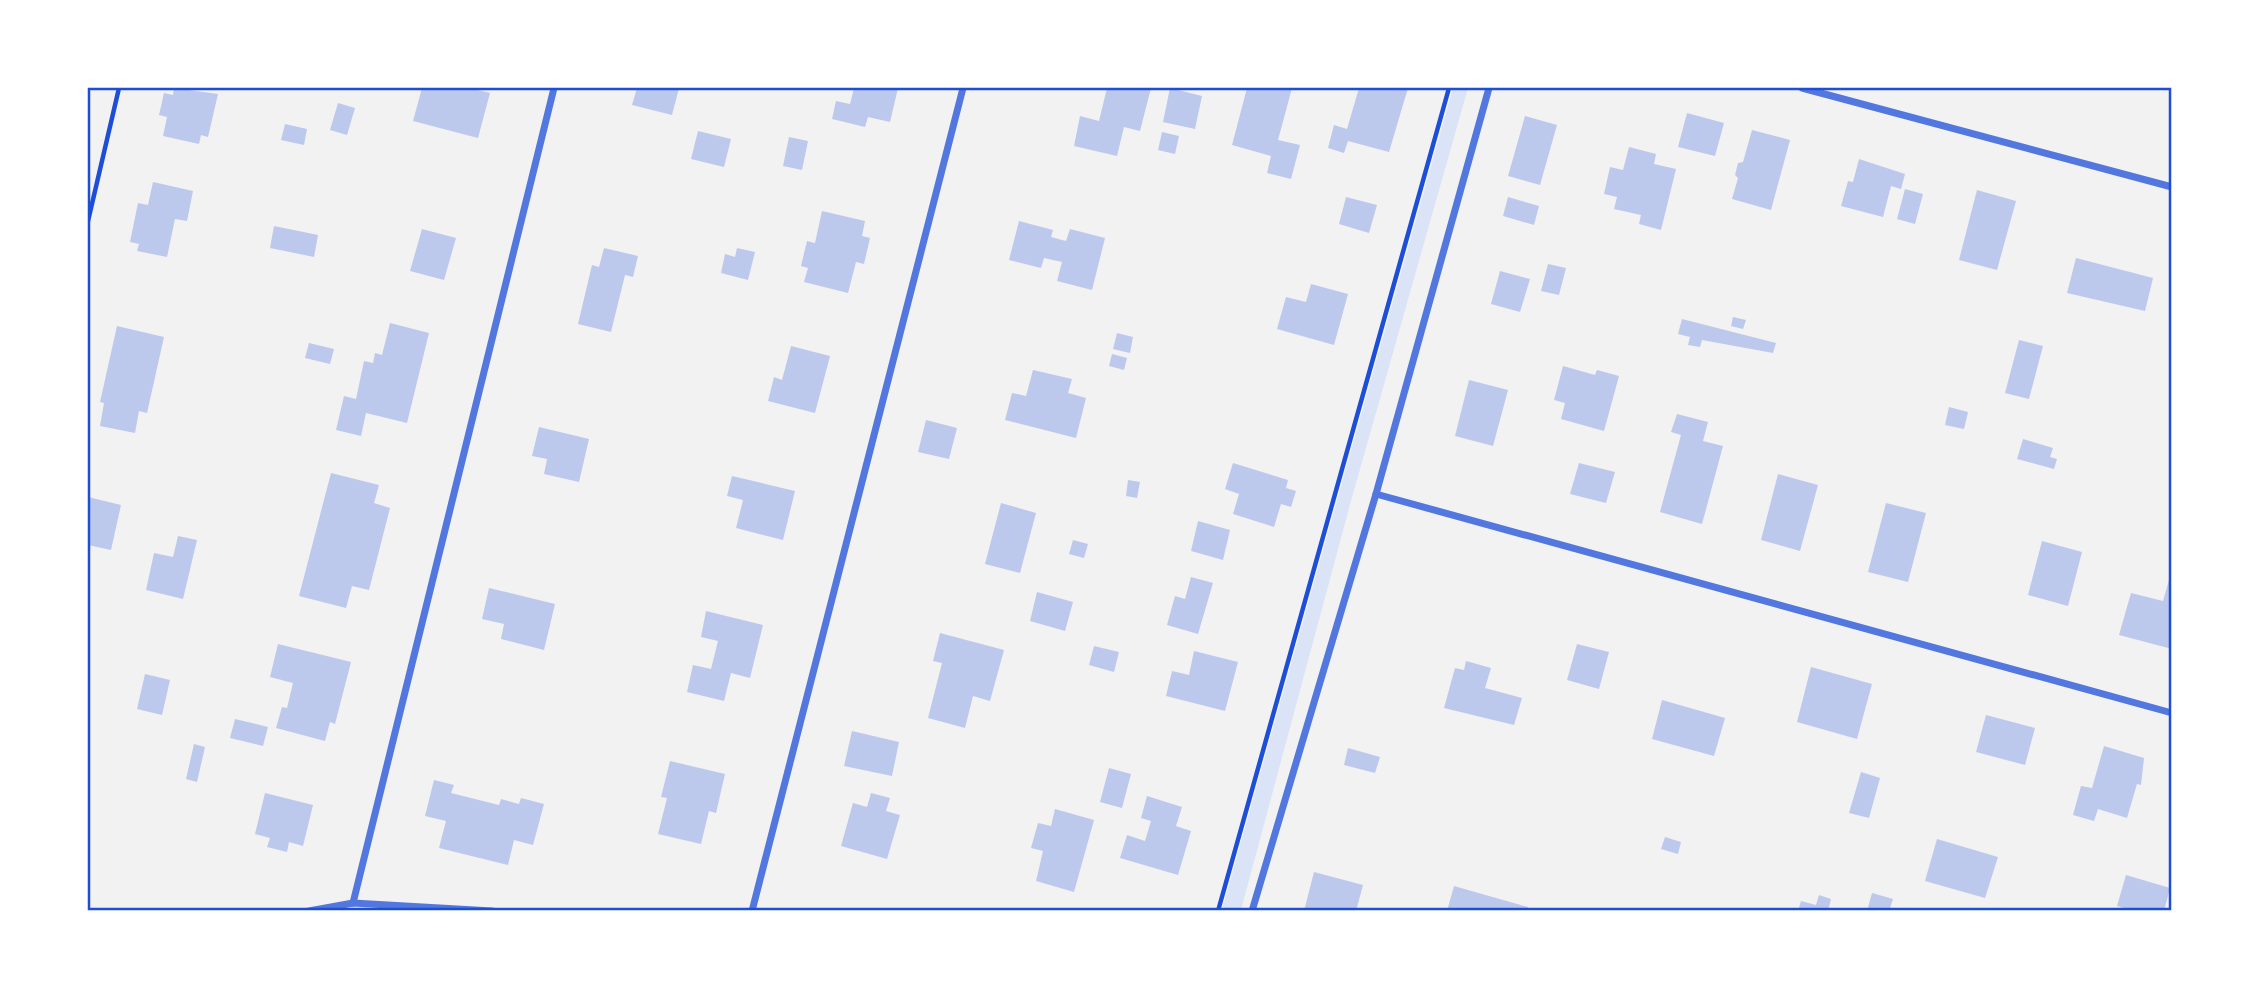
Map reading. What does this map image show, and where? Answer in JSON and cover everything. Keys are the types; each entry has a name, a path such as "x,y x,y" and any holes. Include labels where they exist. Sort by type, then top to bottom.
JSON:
{"street":[{"path":"353,904 554,88"},
{"path":"752,911 963,88"},
{"path":"1252,911 1376,494 1489,88"},
{"path":"1802,88 2172,187"},
{"path":"1376,494 2172,713"},
{"path":"309,911 353,904 492,911"}],"path":[{"path":"88,221 119,88"},
{"path":"1218,911 1448,88"}],"shaded area":[{"path":"1453,88 1468,88 1351,501 1241,910 1222,910"}],"building":[{"path":"174,88 218,94 208,137 201,135 199,144 163,136 167,117 159,115 164,93 173,95"},
{"path":"422,88 470,88 490,93 478,138 413,121"},
{"path":"637,88 679,88 672,115 632,105"},
{"path":"854,88 898,88 890,122 868,117 865,127 832,119 836,101 850,104"},
{"path":"1107,88 1151,88 1140,131 1124,127 1117,156 1074,146 1080,116 1099,121"},
{"path":"1170,88 1202,96 1195,129 1163,122"},
{"path":"1247,88 1292,88 1278,140 1300,145 1291,179 1267,173 1271,156 1232,145"},
{"path":"1359,88 1408,88 1389,152 1348,141 1344,153 1328,148 1334,125 1347,129"},
{"path":"338,103 355,108 347,135 330,130"},
{"path":"1687,113 1724,123 1715,156 1678,147"},
{"path":"1525,116 1557,125 1540,185 1508,176"},
{"path":"285,124 307,129 304,145 281,140"},
{"path":"1752,130 1790,140 1771,210 1732,199 1738,178 1735,175 1738,163 1743,162"},
{"path":"698,131 731,139 724,167 691,159"},
{"path":"1162,132 1179,136 1175,154 1158,150"},
{"path":"789,137 808,141 802,170 783,166"},
{"path":"1629,147 1656,154 1654,164 1676,169 1661,230 1639,224 1641,215 1614,209 1617,197 1604,194 1610,167 1623,170"},
{"path":"1859,159 1905,174 1901,189 1891,186 1883,217 1841,206 1848,181 1853,182"},
{"path":"153,182 193,191 187,221 175,219 167,257 137,251 139,244 130,242 138,203 148,205"},
{"path":"1905,189 1923,194 1915,224 1897,219"},
{"path":"1977,190 2016,201 1997,270 1959,260"},
{"path":"1346,197 1377,205 1369,233 1339,224"},
{"path":"1508,197 1539,206 1534,225 1503,216"},
{"path":"822,211 865,221 862,236 870,238 864,264 856,262 848,293 804,282 808,268 801,266 807,241 815,243"},
{"path":"1019,221 1053,230 1051,237 1066,241 1070,229 1105,238 1092,290 1057,281 1062,262 1044,258 1041,268 1009,260"},
{"path":"274,226 318,235 314,257 270,248"},
{"path":"422,229 456,238 444,280 410,271"},
{"path":"604,248 638,256 633,277 625,275 611,332 578,324 592,265 599,267"},
{"path":"737,248 755,252 748,280 721,273 725,254 735,257"},
{"path":"2076,258 2153,278 2145,311 2067,293"},
{"path":"1548,264 1566,268 1559,295 1541,291"},
{"path":"1500,271 1530,279 1520,312 1491,304"},
{"path":"1311,284 1348,294 1334,345 1277,329 1286,297 1306,302"},
{"path":"1733,317 1746,320 1743,329 1731,326"},
{"path":"1682,319 1776,343 1773,353 1702,340 1700,347 1688,345 1690,337 1678,334"},
{"path":"390,323 429,333 407,423 366,413 361,436 336,430 344,396 356,399 364,361 373,363 375,353 382,355"},
{"path":"117,326 164,337 147,413 139,411 135,433 100,426 104,403 100,402"},
{"path":"1117,333 1133,337 1130,353 1113,349"},
{"path":"2019,340 2043,346 2029,399 2005,393"},
{"path":"309,343 334,349 330,364 305,358"},
{"path":"791,346 830,356 815,413 768,401 774,377 782,380"},
{"path":"1112,354 1127,358 1124,370 1109,366"},
{"path":"1563,366 1595,375 1597,370 1619,376 1604,431 1561,419 1565,403 1554,400"},
{"path":"1033,370 1072,379 1068,393 1086,398 1076,438 1005,420 1012,393 1026,396"},
{"path":"1469,380 1508,390 1493,446 1455,436"},
{"path":"1949,407 1968,412 1964,429 1945,425"},
{"path":"1677,414 1708,422 1703,441 1723,446 1702,524 1660,512 1681,435 1671,432"},
{"path":"926,420 957,428 949,459 918,452"},
{"path":"539,427 589,439 579,482 544,474 547,459 532,456"},
{"path":"2023,439 2053,448 2050,457 2057,459 2054,469 2017,459"},
{"path":"1233,463 1288,480 1286,488 1296,491 1291,507 1281,504 1274,527 1233,514 1239,494 1225,489"},
{"path":"1579,463 1615,472 1606,503 1570,494"},
{"path":"331,473 379,485 374,503 390,508 369,590 352,586 346,608 299,596"},
{"path":"1778,474 1818,485 1800,551 1761,540"},
{"path":"732,476 795,491 783,540 736,528 743,500 727,496"},
{"path":"1128,480 1140,482 1137,498 1126,496"},
{"path":"88,497 121,505 111,550 88,545"},
{"path":"1001,503 1036,513 1020,573 985,564"},
{"path":"1886,503 1926,513 1908,582 1868,572"},
{"path":"1198,521 1230,530 1223,560 1191,551"},
{"path":"178,536 197,540 183,599 146,590 154,553 173,557"},
{"path":"1073,540 1088,544 1084,558 1069,554"},
{"path":"2042,541 2082,552 2068,606 2028,595"},
{"path":"2171,573 2172,649 2119,635 2131,593 2163,601"},
{"path":"1191,577 1213,583 1198,634 1167,625 1175,596 1185,599"},
{"path":"489,588 555,604 544,650 501,639 504,624 482,619"},
{"path":"1037,592 1073,602 1065,631 1030,621"},
{"path":"706,611 763,625 750,678 731,673 724,701 687,692 693,665 711,669 718,641 701,637"},
{"path":"940,633 1004,650 990,701 973,696 965,728 928,718 942,663 933,661"},
{"path":"278,644 351,662 335,724 330,722 325,741 276,728 282,707 287,708 293,683 270,677"},
{"path":"1577,644 1609,652 1599,689 1567,680"},
{"path":"1094,646 1119,652 1114,672 1089,665"},
{"path":"1194,651 1238,662 1225,711 1166,696 1172,671 1189,675"},
{"path":"1466,661 1491,668 1485,688 1522,698 1514,725 1444,708 1455,668 1464,670"},
{"path":"1811,667 1872,684 1857,739 1797,722"},
{"path":"145,674 170,680 162,715 137,709"},
{"path":"1662,700 1725,718 1714,756 1652,739"},
{"path":"1986,715 2035,728 2025,765 1976,752"},
{"path":"235,719 268,727 263,746 230,738"},
{"path":"852,731 899,742 892,776 844,766"},
{"path":"194,744 205,747 197,782 186,779"},
{"path":"2104,746 2144,758 2141,785 2137,784 2127,818 2098,809 2094,821 2073,815 2081,786 2092,788"},
{"path":"1348,748 1380,757 1375,773 1344,765"},
{"path":"670,761 725,774 716,813 709,811 701,844 658,834 667,798 661,797"},
{"path":"1109,768 1131,774 1122,808 1100,802"},
{"path":"1861,772 1880,778 1869,818 1849,813"},
{"path":"434,780 454,785 451,793 499,805 501,799 519,804 521,798 544,804 533,845 514,840 508,865 439,848 446,821 425,816"},
{"path":"265,793 313,805 303,846 289,842 287,852 267,847 270,838 255,834"},
{"path":"871,793 890,798 886,811 900,815 887,859 841,846 853,803 867,807"},
{"path":"1147,796 1182,807 1176,826 1191,831 1178,875 1120,858 1127,835 1145,841 1151,821 1141,818"},
{"path":"1055,809 1094,820 1074,892 1036,881 1043,851 1031,848 1038,823 1051,826"},
{"path":"1665,837 1681,842 1678,854 1661,849"},
{"path":"1937,839 1998,857 1985,898 1925,881"},
{"path":"1314,872 1363,885 1356,911 1304,911"},
{"path":"2126,875 2170,888 2164,911 2134,911 2117,906"},
{"path":"1454,886 1528,907 1527,911 1447,911"},
{"path":"1872,893 1893,899 1889,911 1867,911"},
{"path":"1819,895 1831,899 1828,911 1798,911 1801,901 1816,905"}]}
